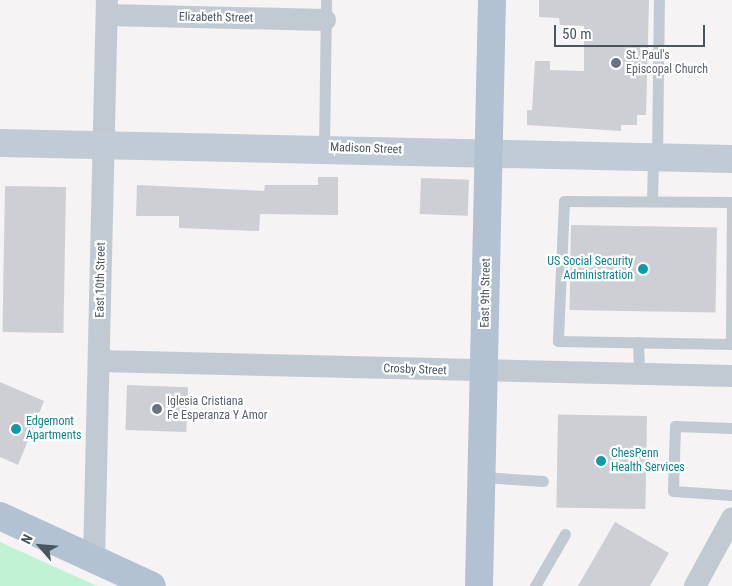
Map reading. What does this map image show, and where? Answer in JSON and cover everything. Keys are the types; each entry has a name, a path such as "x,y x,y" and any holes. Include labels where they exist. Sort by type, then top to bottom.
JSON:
{"main road":[{"name":"East 9th Street","path":"479,586 492,0"},
{"path":"0,516 152,586"}],"street":[{"name":"Elizabeth Street","path":"107,8 326,10"},
{"name":"East 10th Street","path":"94,559 107,8"},
{"name":"Madison Street","path":"0,143 324,148 489,154 732,159"},
{"name":"Crosby Street","path":"99,361 484,372 732,376"},
{"path":"694,586 732,518"}],"lane":[{"path":"652,201 659,0"},
{"path":"324,148 326,10"},
{"path":"564,201 732,203 731,344 558,341 564,201"},
{"path":"638,342 639,374"},
{"path":"732,428 675,426 673,491 732,495"},
{"path":"482,477 543,481"},
{"path":"535,586 565,534"}],"green space":[{"path":"0,542 97,586 0,586"}],"building":[{"name":"St. Paul's Episcopal Church","path":"539,0 649,0 646,115 637,115 637,125 621,125 621,131 527,125 527,110 532,110 535,61 550,61 550,70 584,71 584,26 560,25 559,18 539,17"},
{"path":"318,177 338,177 338,215 260,214 259,231 179,228 179,216 136,216 137,185 264,191 265,185 318,185"},
{"path":"421,178 469,180 468,216 420,214"},
{"path":"5,186 66,187 63,333 2,332"},
{"name":"US Social Security Administration","path":"571,225 717,228 715,313 570,310"},
{"name":"Edgemont Apartments","path":"0,382 44,401 18,465 0,457"},
{"name":"Iglesia Cristiana Fe Esperanza Y Amor","path":"127,385 188,387 186,432 125,430"},
{"name":"ChesPenn Health Services","path":"558,414 647,416 645,509 556,507"},
{"path":"615,522 669,553 650,586 578,586"}],"place":[{"name":"St. Paul's Episcopal Church","path":"616,63"},
{"name":"US Social Security Administration","path":"643,269"},
{"name":"Iglesia Cristiana Fe Esperanza Y Amor","path":"157,409"},
{"name":"Edgemont Apartments","path":"16,429"},
{"name":"ChesPenn Health Services","path":"601,461"}]}
